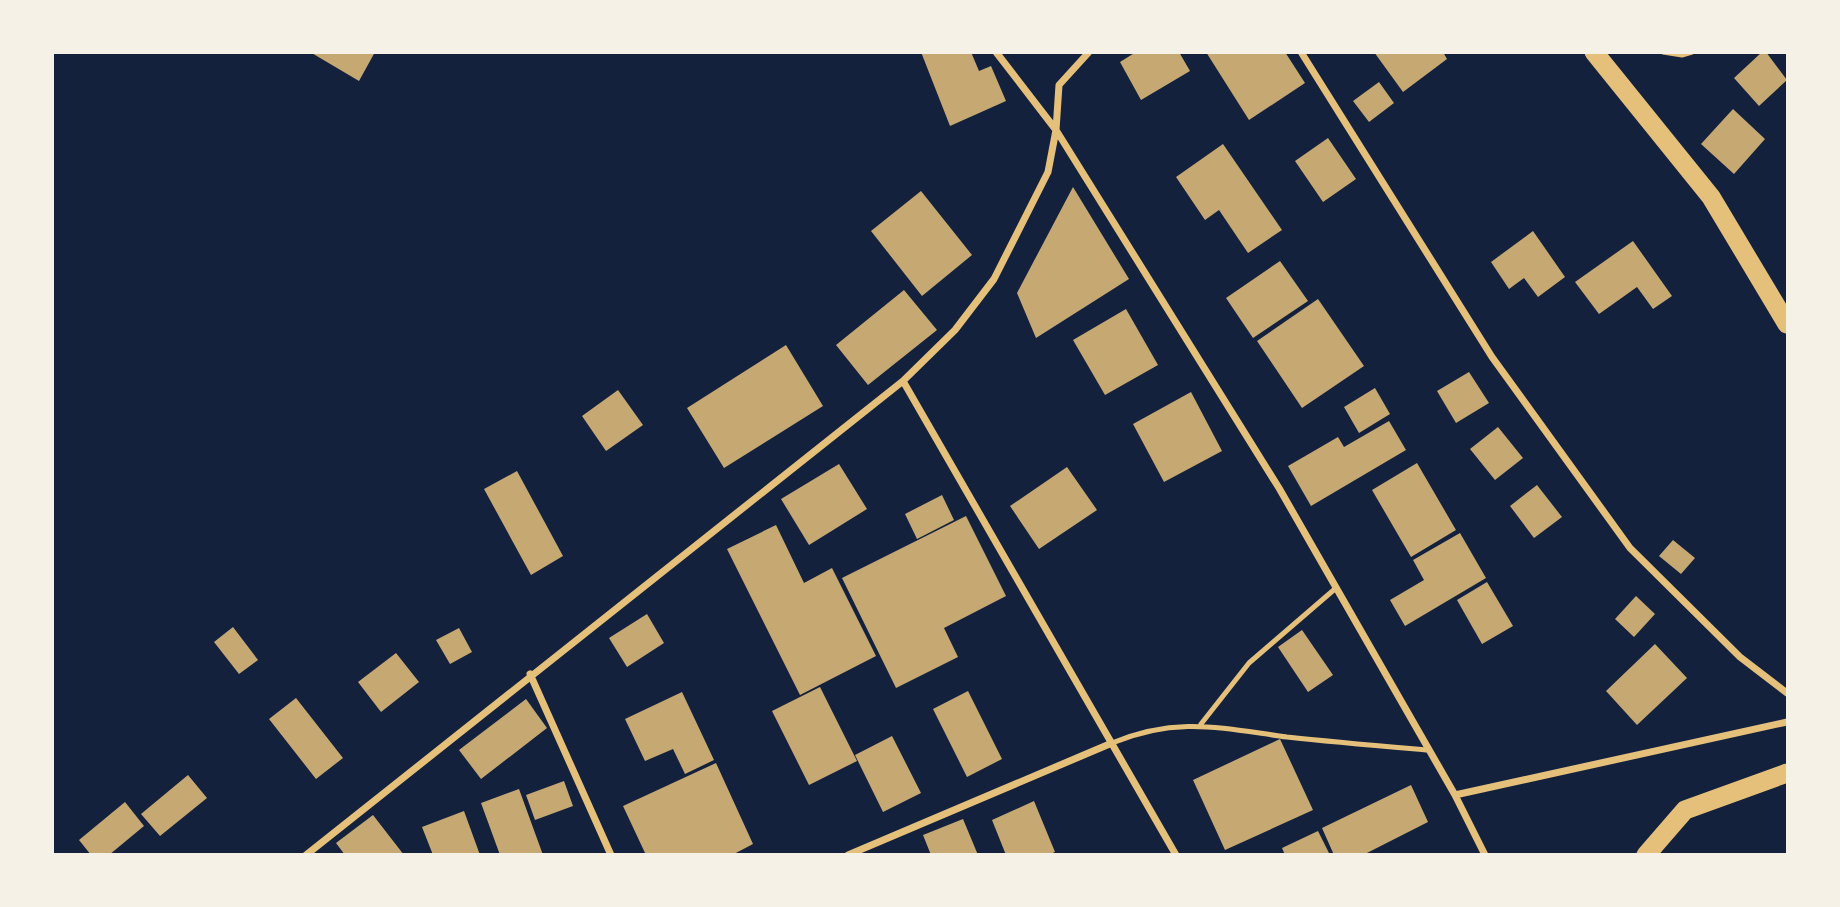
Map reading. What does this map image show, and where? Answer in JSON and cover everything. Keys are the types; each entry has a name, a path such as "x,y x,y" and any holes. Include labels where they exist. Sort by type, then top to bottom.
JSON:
{"highway":[{"path":"1594,52 1711,197 1787,324"},
{"path":"1646,855 1685,810 1787,773"}],"street":[{"path":"996,52 1056,131 1279,488 1454,795 1485,855"},
{"path":"308,854 530,674 903,381 955,330 994,279 1048,172 1056,131 1059,85 1089,52"},
{"path":"1301,52 1492,357 1630,548 1740,657 1787,693"},
{"path":"903,381 1177,855"},
{"path":"530,674 611,855"},
{"path":"1454,795 1787,722"},
{"path":"848,855 1112,743"}],"lane":[{"path":"1663,52 1682,55 1692,52"},
{"path":"1202,724 1249,663 1336,588"},
{"path":"1112,743 1143,730 1202,724 1288,737 1426,750"}],"building":[{"path":"310,52 375,52 359,81"},
{"path":"921,52 971,52 979,71 991,66 1006,101 950,126"},
{"path":"1136,52 1179,52 1190,71 1141,100 1120,62"},
{"path":"1206,52 1285,52 1305,83 1249,120"},
{"path":"1374,52 1443,52 1447,59 1403,92"},
{"path":"1762,52 1766,52 1787,80 1759,106 1734,78"},
{"path":"1379,82 1394,103 1369,122 1353,101"},
{"path":"1733,109 1765,139 1734,174 1701,144"},
{"path":"1328,138 1356,179 1323,202 1295,161"},
{"path":"1223,144 1282,230 1248,253 1219,210 1205,220 1176,177"},
{"path":"1073,187 1129,279 1036,338 1017,293"},
{"path":"921,191 972,255 922,296 871,231"},
{"path":"1533,231 1565,277 1538,297 1524,278 1509,289 1491,262"},
{"path":"1633,241 1672,296 1653,309 1637,287 1599,314 1575,282"},
{"path":"1280,261 1308,301 1253,338 1226,298"},
{"path":"904,290 937,330 868,385 836,345"},
{"path":"1318,299 1364,366 1302,408 1257,341"},
{"path":"1126,309 1158,365 1105,395 1073,340"},
{"path":"786,345 823,406 724,468 687,408"},
{"path":"1469,372 1489,403 1456,423 1437,391"},
{"path":"1375,388 1390,414 1359,433 1344,407"},
{"path":"618,390 643,425 606,451 582,416"},
{"path":"1191,392 1222,451 1164,482 1133,424"},
{"path":"1389,421 1406,450 1311,506 1288,466 1338,437 1344,447"},
{"path":"1498,427 1523,458 1495,480 1470,449"},
{"path":"1417,463 1456,530 1411,557 1372,490"},
{"path":"839,464 867,509 809,545 781,499"},
{"path":"1067,467 1097,510 1039,549 1010,506"},
{"path":"517,471 563,556 531,575 484,489"},
{"path":"1537,485 1562,517 1534,538 1510,506"},
{"path":"942,495 954,520 917,539 905,514"},
{"path":"966,516 1006,596 944,628 958,657 896,688 842,578"},
{"path":"776,525 804,583 832,568 876,656 800,695 727,549"},
{"path":"1460,533 1486,578 1405,626 1390,600 1424,580 1413,560"},
{"path":"1673,540 1695,558 1681,574 1659,556"},
{"path":"1487,582 1513,626 1482,644 1457,600"},
{"path":"1636,596 1655,614 1634,637 1615,619"},
{"path":"647,614 664,643 627,667 609,638"},
{"path":"233,627 258,660 239,674 214,642"},
{"path":"459,628 472,652 450,664 436,640"},
{"path":"1302,630 1333,675 1308,692 1278,647"},
{"path":"1655,644 1687,678 1637,725 1606,691"},
{"path":"396,653 419,682 381,712 358,682"},
{"path":"820,687 857,761 809,785 772,711"},
{"path":"968,691 1002,759 967,777 933,709"},
{"path":"682,692 714,760 685,774 673,749 645,761 625,719"},
{"path":"296,698 343,758 316,779 269,719"},
{"path":"526,699 547,728 481,779 459,750"},
{"path":"892,736 921,793 883,812 855,755"},
{"path":"1280,739 1313,810 1225,850 1193,780"},
{"path":"716,763 753,844 732,855 646,855 623,806"},
{"path":"188,775 207,798 160,836 141,814"},
{"path":"564,781 573,806 535,820 526,795"},
{"path":"1411,785 1428,822 1363,855 1334,855 1322,828"},
{"path":"519,789 543,855 500,855 481,803"},
{"path":"1034,801 1055,852 1048,855 1006,855 992,820"},
{"path":"125,802 144,826 109,855 91,855 79,840"},
{"path":"464,811 480,855 433,855 422,827"},
{"path":"373,815 404,855 345,855 336,843"},
{"path":"963,819 978,855 931,855 923,835"},
{"path":"1318,831 1330,855 1285,855 1282,848"}]}
